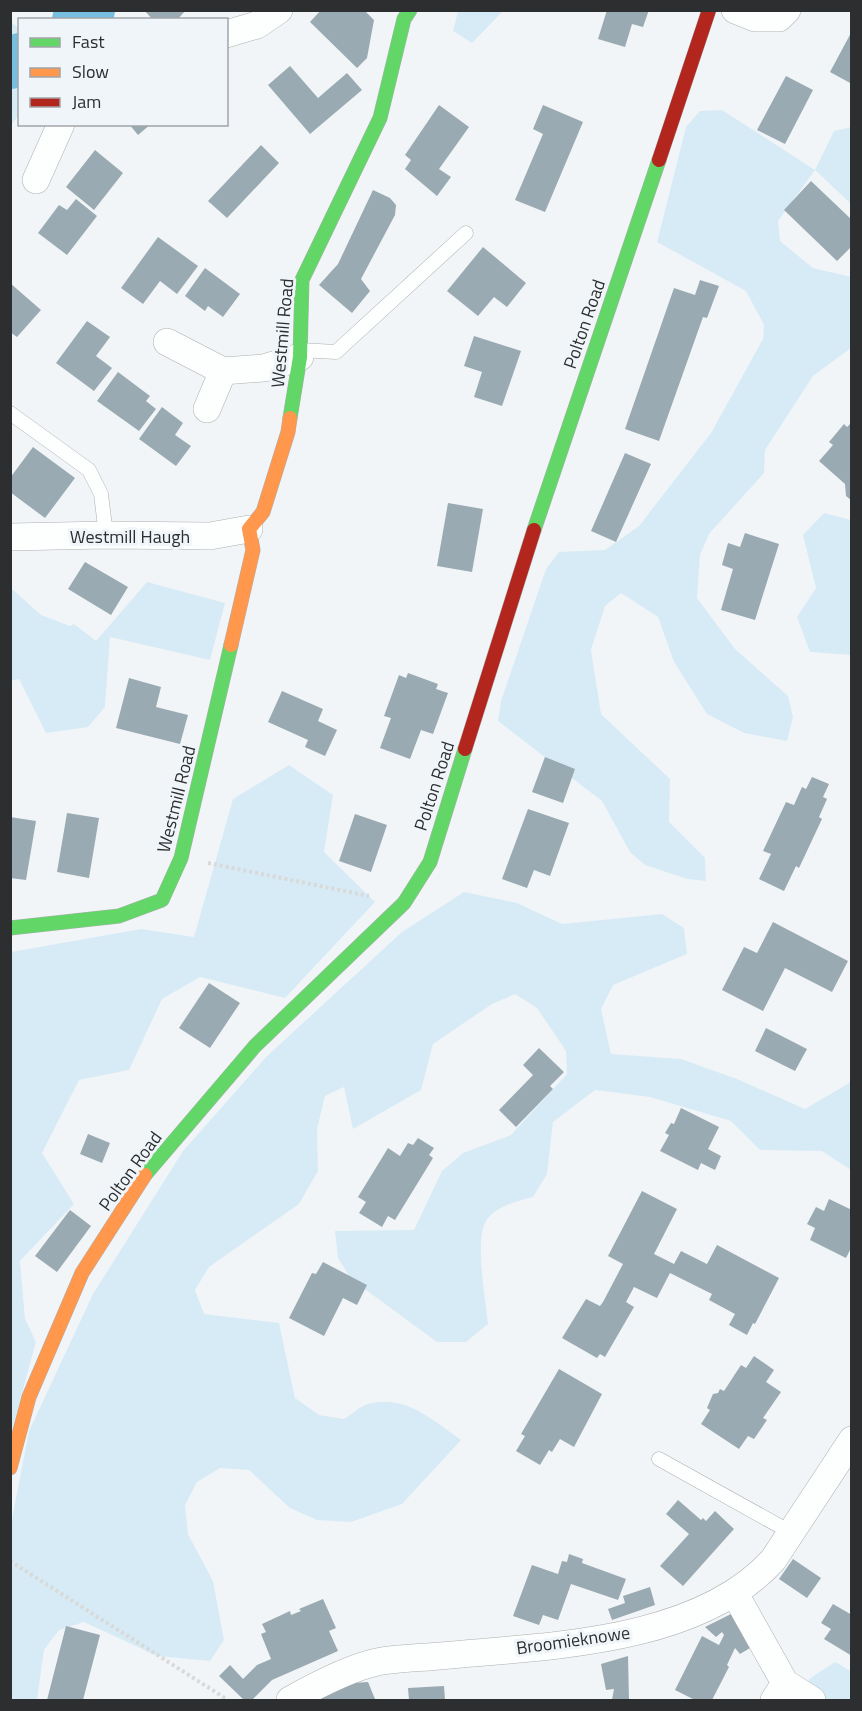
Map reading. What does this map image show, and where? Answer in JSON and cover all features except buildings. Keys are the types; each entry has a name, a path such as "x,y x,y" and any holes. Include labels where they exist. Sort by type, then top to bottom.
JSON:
{"street":[{"path":"228,33 257,26 279,10"},
{"name":"Polton Road","path":"10,1468 29,1397 82,1273 148,1170 255,1046 404,903 430,862 546,493 709,10"},
{"path":"735,10 755,18 779,18 787,10"},
{"name":"Westmill Road","path":"10,928 119,916 162,900 181,858 253,550 249,529 263,512 288,432 300,354 302,280 380,118 403,13"},
{"path":"36,180 60,126"},
{"path":"166,342 223,371 264,368 300,354"},
{"path":"207,409 223,371"},
{"name":"Westmill Haugh","path":"10,537 106,535 210,537 249,529"},
{"name":"Broomieknowe","path":"290,1701 323,1682 376,1662 596,1641 639,1631 687,1615 735,1594 761,1574 773,1560 852,1440"},
{"path":"735,1594 779,1692 812,1701"}],"lane":[{"path":"300,354 336,352 466,233"},
{"path":"10,412 89,470 101,494 106,535"},
{"path":"659,1459 792,1533"}],"path":[{"path":"181,858 404,903"},
{"path":"10,1561 228,1701"}],"shaded area":[{"path":"458,10 503,11 472,43 453,31"},
{"path":"10,21 18,27 18,116 11,125"},
{"path":"722,110 815,170 778,221 780,241 813,268 851,277 851,348 813,376 765,450 764,473 709,534 700,555 697,598 735,649 788,696 793,717 787,741 744,733 707,714 674,662 658,617 621,593 605,606 591,650 601,714 670,779 669,822 705,858 706,881 687,879 645,865 630,852 602,801 498,721 501,701 546,569 559,552 605,550 639,526 711,433 763,339 764,325 746,291 657,242 686,127 700,111"},
{"path":"851,127 851,204 815,170 834,131"},
{"path":"824,513 851,520 851,655 810,652 797,617 816,588 803,535"},
{"path":"147,582 225,603 210,660 110,637 105,707 88,727 46,733 19,679 11,681 10,587 41,615 70,626 74,624 96,641"},
{"path":"289,765 333,795 324,852 375,902 285,998 200,977 162,999 129,1070 79,1080 42,1153 74,1204 20,1261 25,1319 36,1342 11,1433 11,952 141,929 194,937 233,799"},
{"path":"464,892 517,903 562,924 662,914 684,928 687,954 613,985 601,1009 611,1054 681,1059 737,1079 805,1109 851,1082 851,1170 822,1151 760,1150 731,1121 650,1097 595,1090 553,1122 547,1174 533,1197 499,1209 485,1223 482,1232 481,1258 488,1324 466,1342 437,1342 351,1279 338,1258 335,1231 414,1230 442,1171 463,1153 511,1135 567,1074 566,1051 537,1008 515,994 492,1004 433,1044 421,1090 353,1129 344,1087 325,1096 317,1129 318,1171 299,1204 209,1267 195,1290 204,1314 279,1323 295,1398 319,1415 344,1419 368,1404 394,1403 429,1417 461,1440 402,1504 351,1522 317,1520 290,1508 249,1470 220,1468 197,1482 185,1505 188,1534 213,1581 224,1640 210,1661 157,1656 84,1622 59,1630 44,1650 37,1700 11,1700 11,1524 29,1431 93,1294 183,1151 267,1056 402,932"},
{"path":"835,1662 851,1671 851,1700 811,1700 809,1679"}],"waterway":[{"path":"80,18 90,10"},
{"path":"10,64 18,59"}],"traffic: fast":[{"path":"290,418 300,357 302,280 380,118 404,19 410,10"},
{"path":"534,530 659,160"},
{"path":"10,928 119,916 162,900 181,858 231,645"},
{"path":"145,1175 255,1046 404,903 430,862 465,749"}],"traffic: slow":[{"path":"231,645 253,550 249,529 263,512 288,432 290,418"},
{"path":"10,1468 29,1397 82,1273 145,1175"}],"traffic: jam":[{"path":"659,160 709,10"},
{"path":"465,749 534,530"}]}
